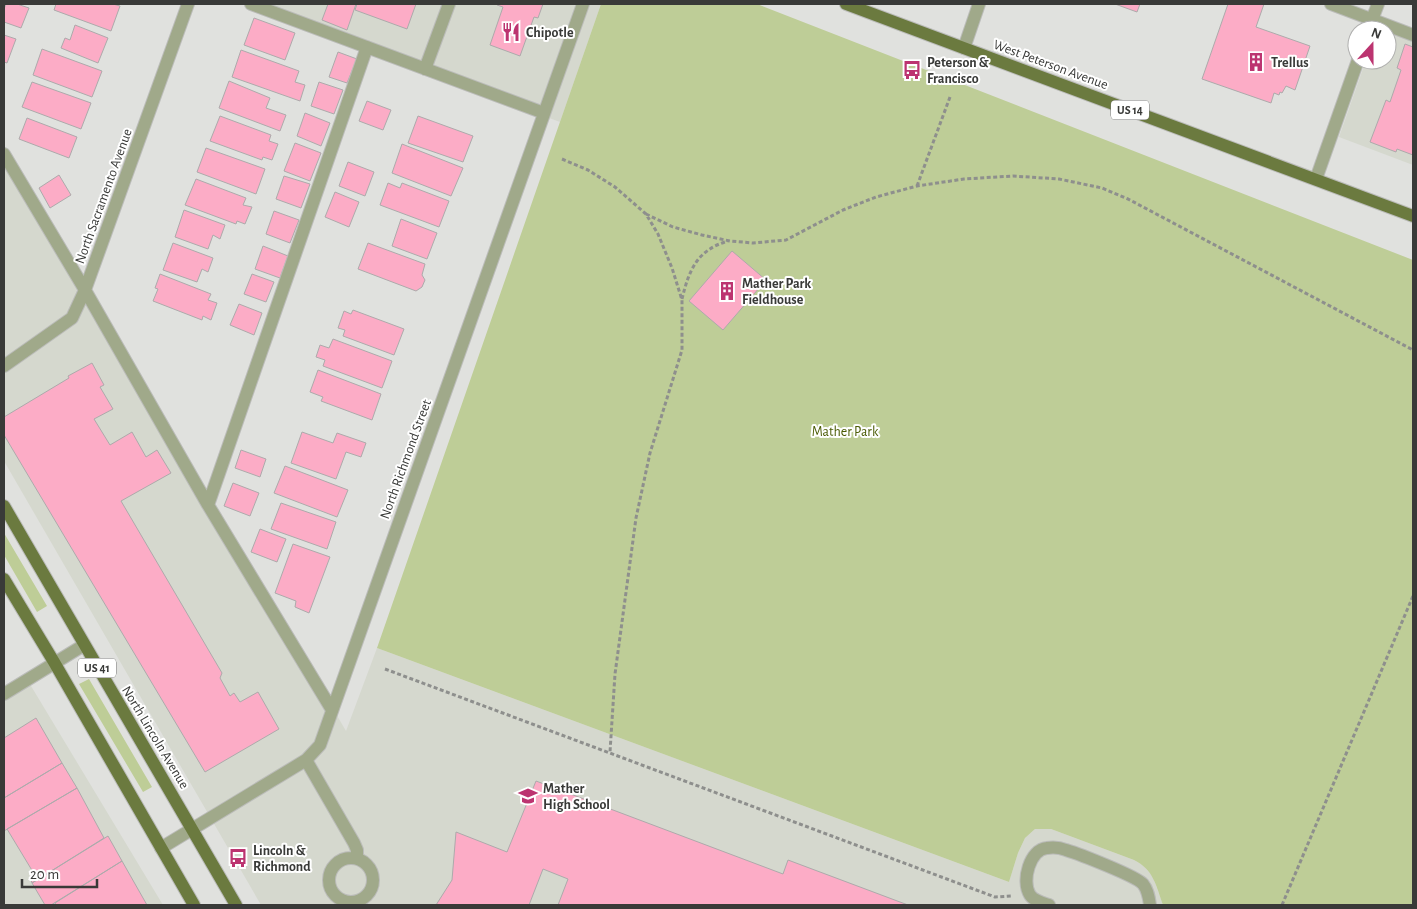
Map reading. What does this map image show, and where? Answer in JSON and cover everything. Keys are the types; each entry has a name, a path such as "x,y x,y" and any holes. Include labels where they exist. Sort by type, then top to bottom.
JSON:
{"main road":[{"name":"West Peterson Avenue","path":"846,4 1413,216"},
{"name":"North Lincoln Avenue","path":"4,506 236,905"},
{"name":"US 41","path":"4,579 194,905"}],"street":[{"name":"North Sacramento Avenue","path":"4,366 72,318 85,290 188,4"},
{"path":"252,4 544,113"},
{"path":"425,69 449,4"},
{"name":"North Richmond Street","path":"161,848 306,760 320,745 583,4"},
{"path":"964,48 980,4"},
{"path":"1331,4 1362,20"},
{"path":"1372,20 1378,4"},
{"path":"1397,31 1413,35"},
{"path":"208,505 367,47"},
{"path":"1316,179 1354,70"},
{"path":"4,154 85,290 208,505 332,710"},
{"path":"4,694 84,645"},
{"path":"306,760 354,843 357,850 356,858"},
{"path":"1049,905 1030,896 1026,886 1026,875 1031,862 1038,851 1046,848 1065,850 1132,876 1143,883 1149,894 1150,905"}],"path":[{"path":"917,186 950,97"},
{"path":"562,159 588,170 616,187 646,214 673,227 730,241 753,243 786,240 842,210 876,197 917,186 964,179 1013,176 1059,179 1102,188 1413,350"},
{"path":"646,214 658,234 672,268 682,300"},
{"path":"610,752 615,674 636,518 650,453 682,350 682,300 686,282 695,264 705,252 715,245 730,241"},
{"path":"1282,905 1413,596"},
{"path":"386,669 995,897 1030,896"}],"shaded area":[{"path":"242,4 601,4 560,122"},
{"path":"1397,25 1413,31 1413,165 1339,137 1362,70 1397,70"},
{"path":"4,145 346,731 377,648 1009,882 1025,838 1035,829 1051,829 1134,860 1144,866 1153,877 1163,905 261,905 4,461"},
{"path":"28,681 163,905 4,905 4,697"}],"green space":[{"name":"Mather Park","path":"601,4 757,4 1413,260 1413,905 1163,905 1153,879 1141,864 1051,829 1035,829 1025,838 1009,882 377,648"},
{"path":"4,533 47,606 37,612 4,555"},
{"path":"89,679 152,787 143,792 79,684"}],"building":[{"path":"6,4 17,4 29,8 21,28 4,22"},
{"path":"56,4 113,4 120,6 111,31 54,10"},
{"path":"328,4 356,4 347,30 322,20"},
{"path":"357,4 416,4 407,29 355,10"},
{"name":"Chipotle","path":"498,4 543,4 538,18 534,17 520,56 490,45 503,7"},
{"path":"1115,4 1140,4 1137,12"},
{"name":"Trellus","path":"1228,4 1264,4 1256,27 1310,46 1295,90 1286,86 1279,95 1274,93 1271,103 1202,79"},
{"path":"254,18 295,33 285,60 244,45"},
{"path":"75,25 108,38 98,63 61,48 65,38 70,40"},
{"path":"4,35 16,39 7,63 4,62"},
{"path":"1405,44 1413,47 1413,155 1397,149 1396,152 1370,142 1386,100 1390,102 1401,70 1397,68"},
{"path":"42,49 102,71 92,97 33,75"},
{"path":"241,50 299,71 295,82 305,85 300,101 232,77"},
{"path":"338,52 357,59 347,83 329,77"},
{"path":"229,81 270,98 266,108 286,115 280,131 219,108"},
{"path":"32,82 91,103 81,129 22,107"},
{"path":"319,82 343,90 334,114 311,106"},
{"path":"367,101 391,110 383,130 359,121"},
{"path":"305,113 330,123 321,146 297,136"},
{"path":"220,116 271,135 269,141 278,144 272,160 263,157 262,160 210,141"},
{"path":"418,116 473,136 463,162 408,143"},
{"path":"27,118 77,137 69,158 19,139"},
{"path":"295,143 321,153 310,181 284,171"},
{"path":"402,144 463,168 451,196 392,173"},
{"path":"206,148 265,169 256,194 197,172"},
{"path":"348,162 374,172 365,196 339,186"},
{"path":"59,175 71,195 50,208 39,188"},
{"path":"284,176 310,184 301,208 276,199"},
{"path":"196,179 246,198 243,205 252,207 245,224 237,221 236,224 185,205"},
{"path":"388,183 400,188 402,183 449,201 439,227 380,205"},
{"path":"335,192 359,202 349,227 325,217"},
{"path":"184,210 225,225 220,239 213,235 208,249 175,237"},
{"path":"274,211 299,220 290,243 266,234"},
{"path":"401,219 437,233 427,259 392,246"},
{"path":"173,243 213,258 208,272 202,269 197,282 163,270"},
{"path":"368,243 425,264 422,275 425,280 422,287 416,291 358,269"},
{"path":"263,246 288,256 280,278 255,269"},
{"name":"Mather Park Fieldhouse","path":"732,251 766,280 723,330 689,301"},
{"path":"160,274 211,294 208,300 217,303 211,320 203,316 202,320 153,301 158,289 155,288"},
{"path":"252,274 274,282 266,302 244,294"},
{"path":"239,304 262,313 254,335 230,325"},
{"path":"353,310 404,329 394,355 343,336 345,330 338,328 344,311 351,314"},
{"path":"333,339 392,361 382,388 323,366 325,360 316,357 320,345 329,348"},
{"path":"92,363 104,385 100,387 113,409 94,419 110,445 132,432 146,457 157,450 171,473 121,501 222,673 220,678 230,696 234,693 240,702 258,692 279,729 205,772 4,435 4,417"},
{"path":"318,370 381,394 372,420 321,401 323,397 310,392"},
{"path":"302,432 333,443 337,433 366,443 361,457 346,452 336,479 291,463"},
{"path":"241,450 266,459 260,477 235,468"},
{"path":"285,466 348,490 337,517 274,493"},
{"path":"233,483 259,493 250,516 224,506"},
{"path":"281,503 336,522 327,549 271,529"},
{"path":"260,529 286,539 277,562 251,552"},
{"path":"293,544 330,557 309,613 295,607 296,601 275,593"},
{"path":"36,718 62,763 4,798 4,738"},
{"path":"62,763 77,788 4,831 4,798"},
{"path":"536,781 783,874 788,860 908,905 558,905 568,879 543,869 529,905 436,905 452,880 456,832 507,852"},
{"path":"77,788 104,838 32,883 31,880 36,877 7,829"},
{"path":"108,836 122,861 51,905 45,905 32,883"},
{"path":"122,861 147,905 56,905 55,903"}],"place":[{"name":"Chipotle","path":"511,32"},
{"name":"Trellus","path":"1256,62"},
{"name":"Peterson & Francisco","path":"912,70"},
{"name":"Mather Park Fieldhouse","path":"727,291"},
{"name":"Mather High School","path":"528,796"},
{"name":"Lincoln & Richmond","path":"238,858"}]}
